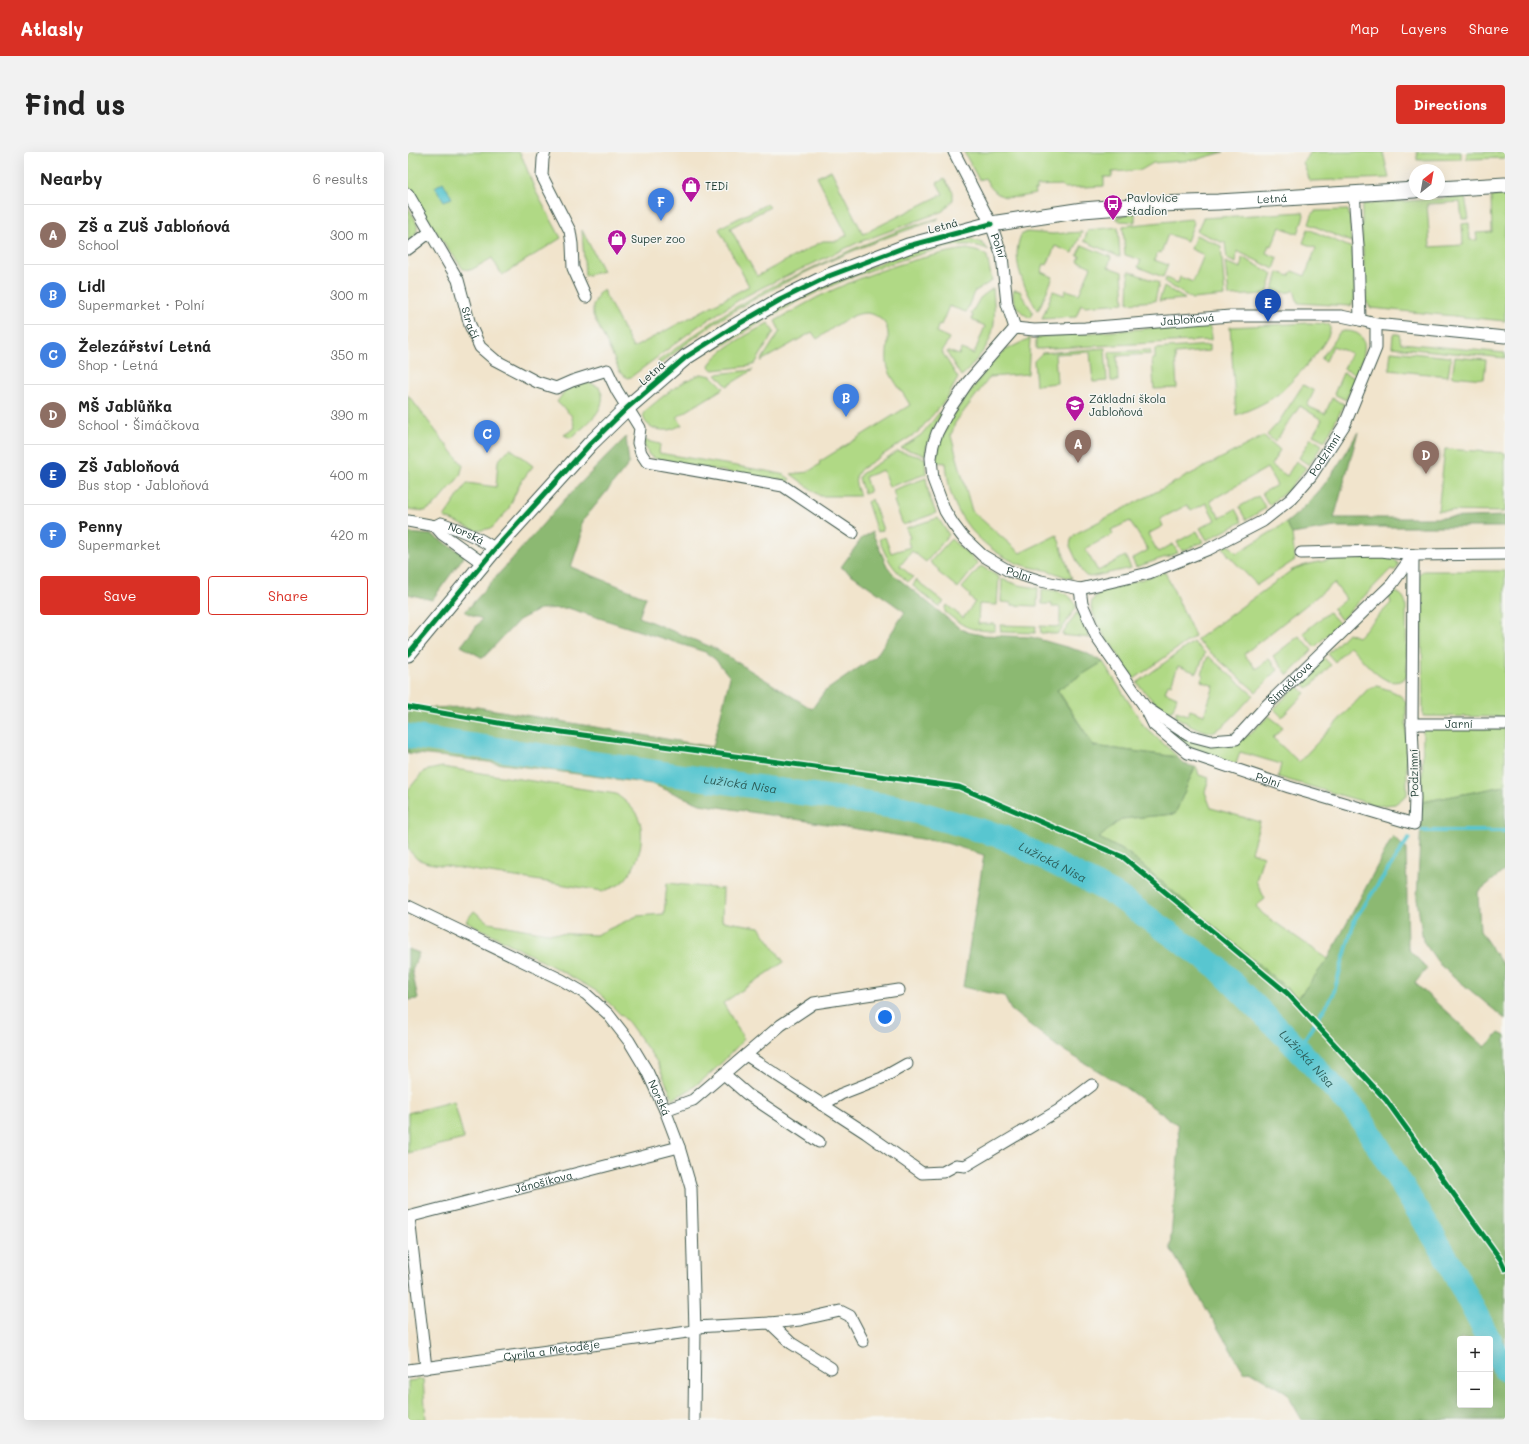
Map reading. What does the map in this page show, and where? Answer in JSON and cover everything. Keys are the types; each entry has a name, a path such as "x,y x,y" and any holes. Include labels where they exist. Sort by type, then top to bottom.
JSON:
{"street":[{"path":"545,152 542,176 570,231 573,268 586,297"},
{"name":"Polní","path":"954,152 991,224 1002,256 1007,304 1015,328 968,382 949,410 937,433 933,445 931,458 933,479 945,511 953,524 962,536 982,555 1009,570 1041,581 1080,589 1082,604 1097,638 1145,707 1154,725 1188,753 1289,787 1414,824"},
{"path":"1445,188 1505,185"},
{"name":"Letná","path":"408,654 495,549 590,444 627,408 686,357 780,300 829,276 908,246 991,224 1083,210 1409,190"},
{"path":"1354,193 1358,246 1360,320 1376,324 1505,337"},
{"name":"Stračí","path":"408,194 458,280 470,324 480,347 495,360 537,382 556,388 572,381 608,370 627,408"},
{"path":"408,249 430,232"},
{"name":"Jabloňová","path":"1015,328 1034,330 1085,328 1230,316 1341,316 1360,320"},
{"name":"Podzimní","path":"1080,589 1149,573 1209,549 1263,521 1291,499 1311,476 1345,424 1376,348 1376,324"},
{"path":"627,408 640,428 638,443 646,462 783,486 853,533"},
{"name":"Norská","path":"408,520 435,526 442,534 484,564"},
{"name":"Norská","path":"435,526 441,523 452,527 477,538 495,549"},
{"path":"1301,553 1381,551 1413,555 1505,554"},
{"name":"Podzimní","path":"1413,555 1412,724 1415,798 1414,824"},
{"name":"Šimáčkova","path":"1145,707 1188,735 1210,741 1236,739 1267,705 1392,584 1413,555"},
{"name":"Jarní","path":"1412,724 1505,724"},
{"name":"Norská","path":"408,906 562,980 586,994 608,1014 629,1041 647,1071 665,1110 679,1147 691,1188 695,1329 694,1420"},
{"path":"665,1110 693,1100 781,1025 814,1003 899,990"},
{"path":"746,1055 866,1133 922,1173 943,1172 956,1165 965,1166 1059,1110 1092,1085"},
{"path":"822,1105 840,1094 882,1078 907,1064"},
{"path":"724,1074 747,1094 819,1142"},
{"name":"Jánošíkova","path":"408,1217 679,1147"},
{"path":"408,1217 426,1368"},
{"name":"Cyrila a Metoděje","path":"408,1370 695,1329 800,1320 840,1311 850,1316 863,1341"},
{"path":"770,1323 791,1343 831,1368"}],"green space":[{"path":"408,152 519,152 535,190 561,238 502,275 492,258 471,270 463,269 432,226 408,186"},
{"path":"964,152 1224,152 1195,160 1153,163 1141,170 1112,172 1112,177 1104,177 1104,186 1063,188 1062,185 1037,186 1037,190 1034,190 1035,194 1019,197 1006,197 994,191 985,178 979,180"},
{"path":"1311,152 1383,152 1389,178 1310,181 1303,163"},
{"path":"1417,152 1461,152 1461,159 1417,160"},
{"path":"1467,152 1505,152 1505,158 1467,159"},
{"path":"831,170 863,234 943,194 937,183 944,179 953,192 953,200 943,211 857,243 742,298 697,327 631,377 627,378 619,371 593,315 593,306 599,292 603,290 633,348 749,286 719,229 723,226 767,204 770,207 730,228 757,276 823,241 837,241 847,235 817,177"},
{"path":"1505,194 1505,321 1371,308 1367,303 1362,237 1362,209 1364,204 1445,200 1445,198 1465,197 1469,219 1462,219 1460,202 1427,204 1430,247 1463,245 1462,224 1469,223 1470,240 1477,240 1476,233 1492,232 1491,197"},
{"path":"408,207 416,221 417,229 413,238 408,242"},
{"path":"1348,210 1351,242 1309,224 1315,211"},
{"path":"1303,212 1304,215 1298,234 1280,227 1272,246 1269,245 1266,253 1278,258 1274,269 1237,251 1236,263 1227,259 1225,242 1221,242 1197,231 1203,218"},
{"path":"1135,213 1135,222 1120,221 1116,218 1128,214"},
{"path":"939,218 853,251 772,289 721,319 660,364 658,361 724,314 771,287 853,249 905,228"},
{"path":"1191,219 1194,223 1187,241 1168,234 1161,253 1158,252 1154,260 1168,265 1163,277 1138,267 1141,260 1125,255 1123,226"},
{"path":"1118,227 1120,257 1084,241 1088,230"},
{"path":"1308,229 1352,248 1355,295 1351,306 1298,303 1294,290 1290,292 1272,293 1278,272 1289,276 1292,271 1305,276 1316,248 1303,243"},
{"path":"582,230 603,271 585,276"},
{"path":"1027,232 1052,234 1082,232 1073,253 1055,246 1047,265 1044,264 1041,272 1053,277 1039,309 1037,310 1020,274 1018,264 1018,245 1021,235"},
{"path":"1196,235 1221,246 1225,296 1192,299 1165,282 1166,278 1178,283 1180,277 1193,282 1204,255 1191,249"},
{"path":"969,238 982,243 989,250 972,245 945,247 868,271 802,300 768,318 715,350 726,338 797,297 897,256"},
{"path":"1082,245 1111,257 1108,267 1122,272 1124,303 1084,306 1081,304 1076,317 1042,319 1053,291 1064,295 1066,290 1079,294 1091,267 1078,261 1080,256 1077,255"},
{"path":"967,249 980,252 987,256 992,281 974,292 966,312 949,306 941,325 939,324 936,332 949,338 942,352 958,378 947,398 918,432 861,469 856,476 856,485 860,496 820,496 791,474 808,472 820,464 819,462 910,405 889,371 887,362 888,331 884,323 879,318 872,314 864,313 856,315 847,319 817,339 812,332 761,361 780,331 775,321 818,297 853,281 910,261"},
{"path":"1242,257 1273,274 1267,294 1229,296 1225,262 1241,268"},
{"path":"1129,271 1159,283 1155,301 1128,303"},
{"path":"1164,286 1185,299 1159,301"},
{"path":"993,288 994,326 992,334 983,351 961,376 947,353 948,351 959,355 961,349 974,354 985,326 972,320 973,315 971,314 980,298"},
{"path":"1014,290 1020,291 1033,312 1031,318 1020,311 1017,307 1013,299"},
{"path":"768,323 774,332 755,364 750,366 714,370 710,368 709,365 721,352 736,341"},
{"path":"1309,323 1329,324 1330,326 1328,337 1316,355 1277,395 1236,415 1230,327"},
{"path":"1205,324 1209,326 1211,331 1211,340 1036,349 1036,337"},
{"path":"1344,331 1353,332 1360,335 1363,340 1364,353 1357,375 1344,369 1351,353 1333,346 1326,361 1321,359 1339,333"},
{"path":"1393,334 1399,334 1401,343 1505,353 1505,358 1392,347"},
{"path":"1030,338 1028,374 990,377 955,423 951,436 972,511 1020,553 1057,535 1072,579 1049,571 1019,564 1007,559 986,544 967,525 954,502 949,487 946,463 935,462 941,440 951,418 989,366 1004,351"},
{"path":"1210,345 1210,351 1175,354 1177,388 1154,389 1152,359 1155,359 1155,349"},
{"path":"1105,348 1107,381 1093,382 1090,352 1055,354 1057,383 1036,385 1034,361 1042,353"},
{"path":"1150,350 1151,354 1117,356 1118,381 1111,381 1109,352"},
{"path":"1391,351 1451,357 1448,376 1389,370"},
{"path":"1455,357 1486,360 1484,379 1452,376"},
{"path":"753,370 727,386 716,374"},
{"path":"1343,373 1355,378 1346,400 1334,394"},
{"path":"701,374 712,376 724,388 677,417 682,425 671,430 663,430 654,428 647,424 644,417 644,412 664,395 693,377"},
{"path":"586,383 599,387 602,395 602,402 595,416 571,438 564,435 575,428 571,415 557,402 567,388"},
{"path":"1303,385 1314,391 1307,406 1325,414 1332,398 1344,405 1325,441 1313,435 1322,420 1300,406 1275,442 1267,435 1278,423"},
{"path":"408,395 463,465 460,476 435,505 425,511 408,509"},
{"path":"939,413 942,413 929,439 925,455 901,448 921,435"},
{"path":"1358,432 1334,518 1505,516 1505,527 1335,527 1292,534 1286,523 1308,503 1327,481"},
{"path":"1264,436 1280,450 1271,465 1287,476 1296,461 1306,468 1288,490 1269,505 1262,493 1277,485 1267,468 1210,501 1220,518 1235,509 1242,522 1207,540 1200,528 1215,520 1206,503 1191,511 1187,505 1160,519 1163,526 1148,534 1158,552 1173,544 1178,553 1136,567 1132,559 1148,550 1130,521 1111,530 1113,534 1085,549 1098,571 1125,556 1131,568 1090,577 1086,576 1082,572 1070,546 1071,540 1075,534"},
{"path":"626,437 629,464 581,523 581,537 571,567 646,597 639,617 716,649 812,709 824,692 876,656 905,612 841,567 862,538 872,532 887,566 894,575 958,627 967,632 982,635 1031,637 1084,652 1103,662 1057,690 1094,746 1177,757 1184,764 1195,767 1175,814 1121,819 1099,838 1128,853 1298,998 1328,959 1393,836 1406,849 1408,949 1427,968 1415,983 1485,1047 1499,1033 1505,1036 1505,1420 1302,1420 1286,1392 1250,1371 1244,1372 1170,1248 1179,1146 1178,1125 1120,1084 1058,1047 1011,1010 1004,996 963,987 984,855 946,843 700,804 652,784 466,759 408,753 408,708 477,707 713,747 730,677 715,659 705,652 568,608 540,609 519,620 483,658 461,646 482,619 465,612 567,497"},
{"path":"1311,438 1322,445 1309,465 1299,458"},
{"path":"642,440 660,444 659,453 772,472 784,475 790,479 788,482 780,479 772,480 656,459 649,455"},
{"path":"510,448 533,466 520,483 508,510 492,528 477,531 444,517 467,483 496,487 498,461"},
{"path":"1445,449 1505,453 1505,512 1438,511"},
{"path":"898,451 925,458 926,474 889,487 883,470 865,477 870,492 864,494 859,478 861,474"},
{"path":"926,478 929,496 936,513 903,525 894,501 896,500 893,490"},
{"path":"1258,496 1266,508 1246,520 1239,507"},
{"path":"872,499 883,530 877,532 867,502"},
{"path":"938,518 949,535 926,562 912,551 900,566 913,577 908,582 890,563 879,539 885,537 891,553 910,547 907,539 910,538 906,528"},
{"path":"1286,523 1292,534 1295,560 1257,585 1229,556 1223,547 1229,545 1237,553"},
{"path":"1197,531 1203,542 1182,551 1177,542"},
{"path":"408,533 432,535 465,555 432,600 408,594"},
{"path":"951,539 978,563 958,588 938,572 939,570 930,562"},
{"path":"1350,558 1392,558 1398,563 1398,567 1394,571 1391,569 1341,620 1333,609 1346,599 1334,583 1244,654 1256,669 1269,659 1278,670 1256,692 1196,640 1292,570 1313,563 1325,561"},
{"path":"981,566 999,577 997,605 979,604 978,624 995,624 995,631 973,629 958,622 945,612 947,605 963,618 975,602 962,588"},
{"path":"1423,571 1505,571 1505,717 1423,716 1422,624 1418,624 1418,575"},
{"path":"1165,572 1195,636 1134,679 1111,644 1109,644 1096,621 1091,607 1092,601 1100,592"},
{"path":"1002,579 1018,585 1038,588 1037,606 1012,605 1012,603 1001,602"},
{"path":"916,580 944,602 939,607 913,586"},
{"path":"1042,589 1057,591 1067,595 1074,602 1076,607 1060,632 1056,634 1041,633 1040,626 1060,627 1060,607 1052,607 1052,604 1042,604"},
{"path":"1389,591 1396,592 1401,595 1406,606 1407,676 1400,681 1392,682 1384,679 1376,673 1350,646 1335,662 1328,654 1348,633 1358,637 1391,603 1388,593"},
{"path":"1077,612 1090,638 1062,635"},
{"path":"1329,612 1339,623 1315,647 1303,633"},
{"path":"1000,625 1036,626 1035,633 1001,632"},
{"path":"1299,636 1312,650 1288,675 1273,656"},
{"path":"1193,642 1205,653 1197,673 1178,666 1171,685 1168,684 1165,692 1177,697 1173,709 1168,712 1151,699 1137,683"},
{"path":"1208,656 1253,695 1228,722 1222,727 1211,732 1198,729 1176,717 1176,711 1188,715 1190,710 1204,715 1214,686 1201,681 1203,676 1201,674"},
{"path":"1324,658 1331,665 1308,689 1301,681"},
{"path":"1103,662 1144,726 1178,757 1094,746 1057,689"},
{"path":"1297,685 1305,693 1282,717 1274,709"},
{"path":"1377,686 1390,690 1406,702 1407,795 1395,804 1378,806 1278,777 1281,764 1240,752 1236,764 1220,760 1185,745 1157,722 1232,743 1247,736 1269,716 1283,727 1273,738 1299,762 1369,688"},
{"path":"1423,728 1505,729 1505,786 1422,802"},
{"path":"442,767 616,794 633,809 640,822 640,847 631,872 620,884 603,891 428,863 417,859 408,849 408,790 424,771"},
{"path":"1195,767 1197,768 1199,775 1209,778 1205,792 1211,808 1260,822 1251,852 1263,856 1256,881 1265,899 1256,906 1263,914 1328,959 1298,998 1128,853 1098,838 1121,819 1175,814"},
{"path":"1505,786 1505,870 1478,892 1480,931 1505,968 1505,1019 1440,965 1423,941 1417,899 1422,802"},
{"path":"667,883 723,889 722,921 759,927 784,962 723,1003 744,1039 720,1065 693,1087 673,1099 657,1062 629,1023 598,992 466,921 474,911 489,923 547,933 596,935 637,916 664,914"},
{"path":"408,949 419,953 412,970 418,999 408,1000"},
{"path":"454,1101 464,1139 408,1153 408,1113"},
{"path":"423,1379 426,1420 408,1420 408,1381"}],"water":[{"path":"443,182 452,198 444,201 435,187"}],"waterway":[{"name":"Lužická Nisa","path":"408,736 903,808 1003,837 1116,895 1217,967 1298,1049 1358,1114 1444,1253 1487,1336"},
{"path":"1422,831 1505,831"},
{"path":"1298,1049 1333,995 1355,919 1409,838"},
{"name":"Lužická Nisa","path":"1493,1347 1505,1370"}],"cycle path":[{"path":"408,654 495,549 590,444 627,408 686,357 780,300 829,276 908,246 991,224"},
{"path":"408,707 504,724 959,787 1123,857 1287,993 1386,1100 1501,1260 1505,1269"}],"place":[{"name":"TEDi","path":"691,203"},
{"name":"Penny","path":"661,221"},
{"name":"Pavlovice stadion","path":"1113,221"},
{"name":"Super zoo","path":"617,256"},
{"name":"ZŠ Jabloňová","path":"1268,322"},
{"name":"Lidl","path":"846,417"},
{"name":"Základní škola Jabloňová","path":"1075,422"},
{"name":"Železářství Letná","path":"487,453"},
{"name":"ZŠ a ZUŠ Jablońová","path":"1078,463"},
{"name":"MŠ Jablůňka","path":"1426,474"}]}
